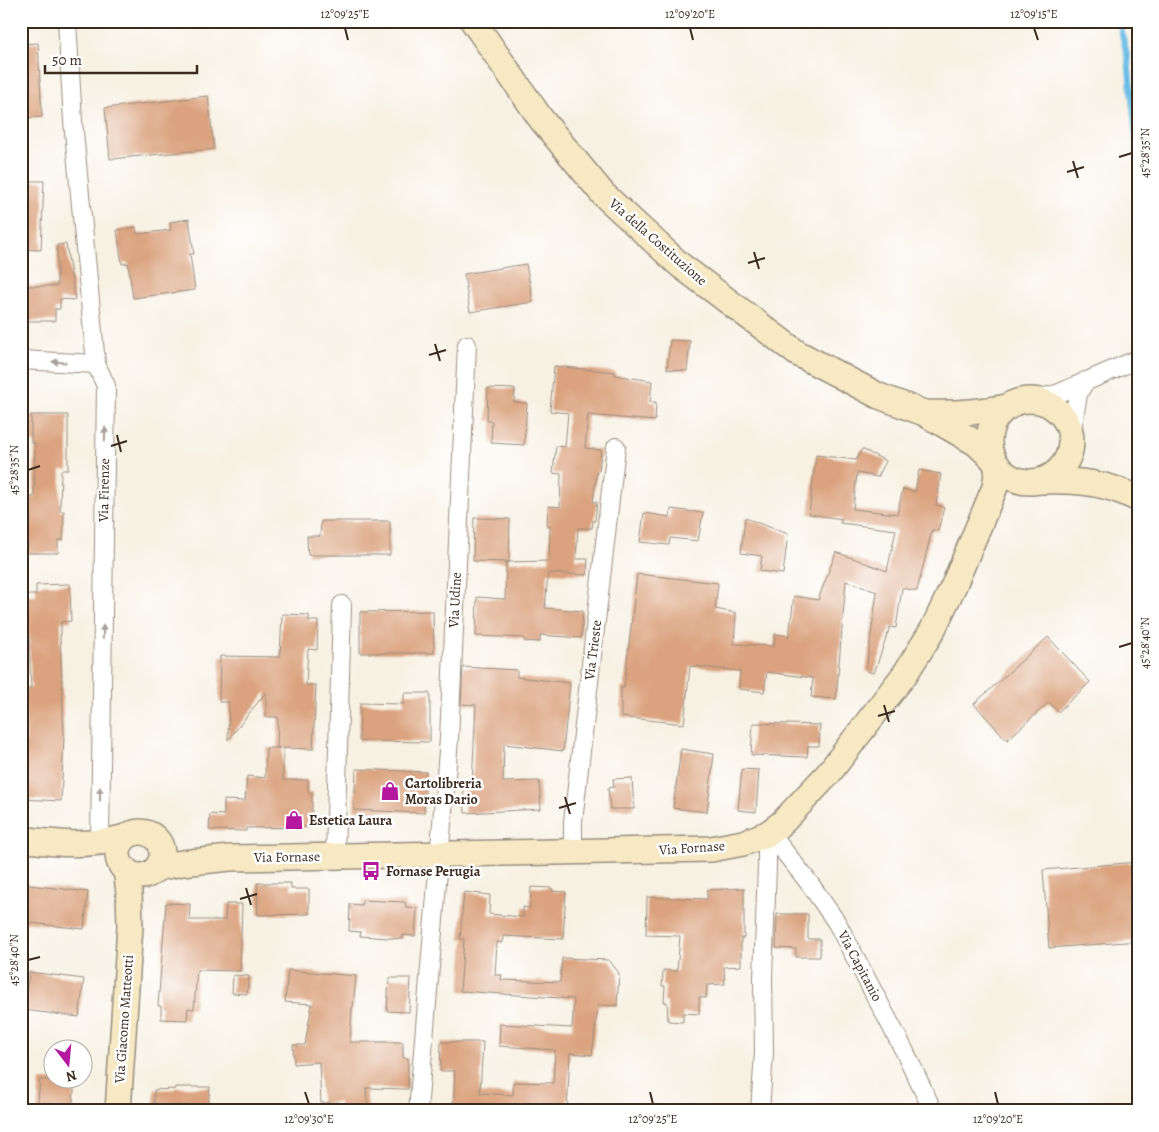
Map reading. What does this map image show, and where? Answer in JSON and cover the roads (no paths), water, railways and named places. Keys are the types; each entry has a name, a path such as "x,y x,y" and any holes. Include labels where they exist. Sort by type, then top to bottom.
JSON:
{"street":[{"name":"Via Firenze","path":"67,21 73,122 96,364 106,386 100,843"},
{"name":"Via della Costituzione","path":"473,21 541,119 603,194 680,265 797,353 879,396 924,413 976,442 996,462"},
{"name":"Via Udine","path":"418,1111 449,739 467,345"},
{"path":"21,360 96,364"},
{"path":"1128,494 1065,480 1035,481 1010,477 996,462 989,444 995,419 1008,406 1016,402 1057,394 1137,360"},
{"path":"1035,481 1050,477 1066,462 1078,394 1086,381"},
{"path":"1033,400 1044,402 1062,414 1068,424 1071,440 1082,460 1128,494"},
{"name":"Via della Costituzione","path":"924,413 958,414 982,412 1008,406"},
{"name":"Via Trieste","path":"573,853 573,821 616,447"},
{"name":"Via Fornase","path":"70,845 109,858 132,874 139,876 182,863 230,858 711,849 743,843 767,834 780,824 828,774 905,674 932,631 954,585 995,487 996,462"},
{"name":"Via Fornase","path":"982,519 1009,494 1035,481"},
{"path":"335,856 342,605"},
{"name":"Via Fornase","path":"21,839 70,845 100,843 126,837 132,833 147,833 159,841 173,846 230,858"},
{"path":"760,1111 764,1053 763,978 767,834"},
{"name":"Via Capitanio","path":"767,834 788,855 837,922 905,1052 933,1111"},
{"path":"123,867 119,850 121,843 126,837"},
{"path":"154,870 162,856 162,848 159,841"},
{"name":"Via Giacomo Matteotti","path":"118,1111 130,926 129,892 123,867"},
{"name":"Via Giacomo Matteotti","path":"130,926 143,885 154,870"}],"waterway":[{"path":"1119,21 1128,60 1138,159"}],"place":[{"name":"Cartolibreria Moras Dario","path":"390,791"},
{"name":"Estetica Laura","path":"294,820"},
{"name":"Fornase Perugia","path":"371,871"}]}
